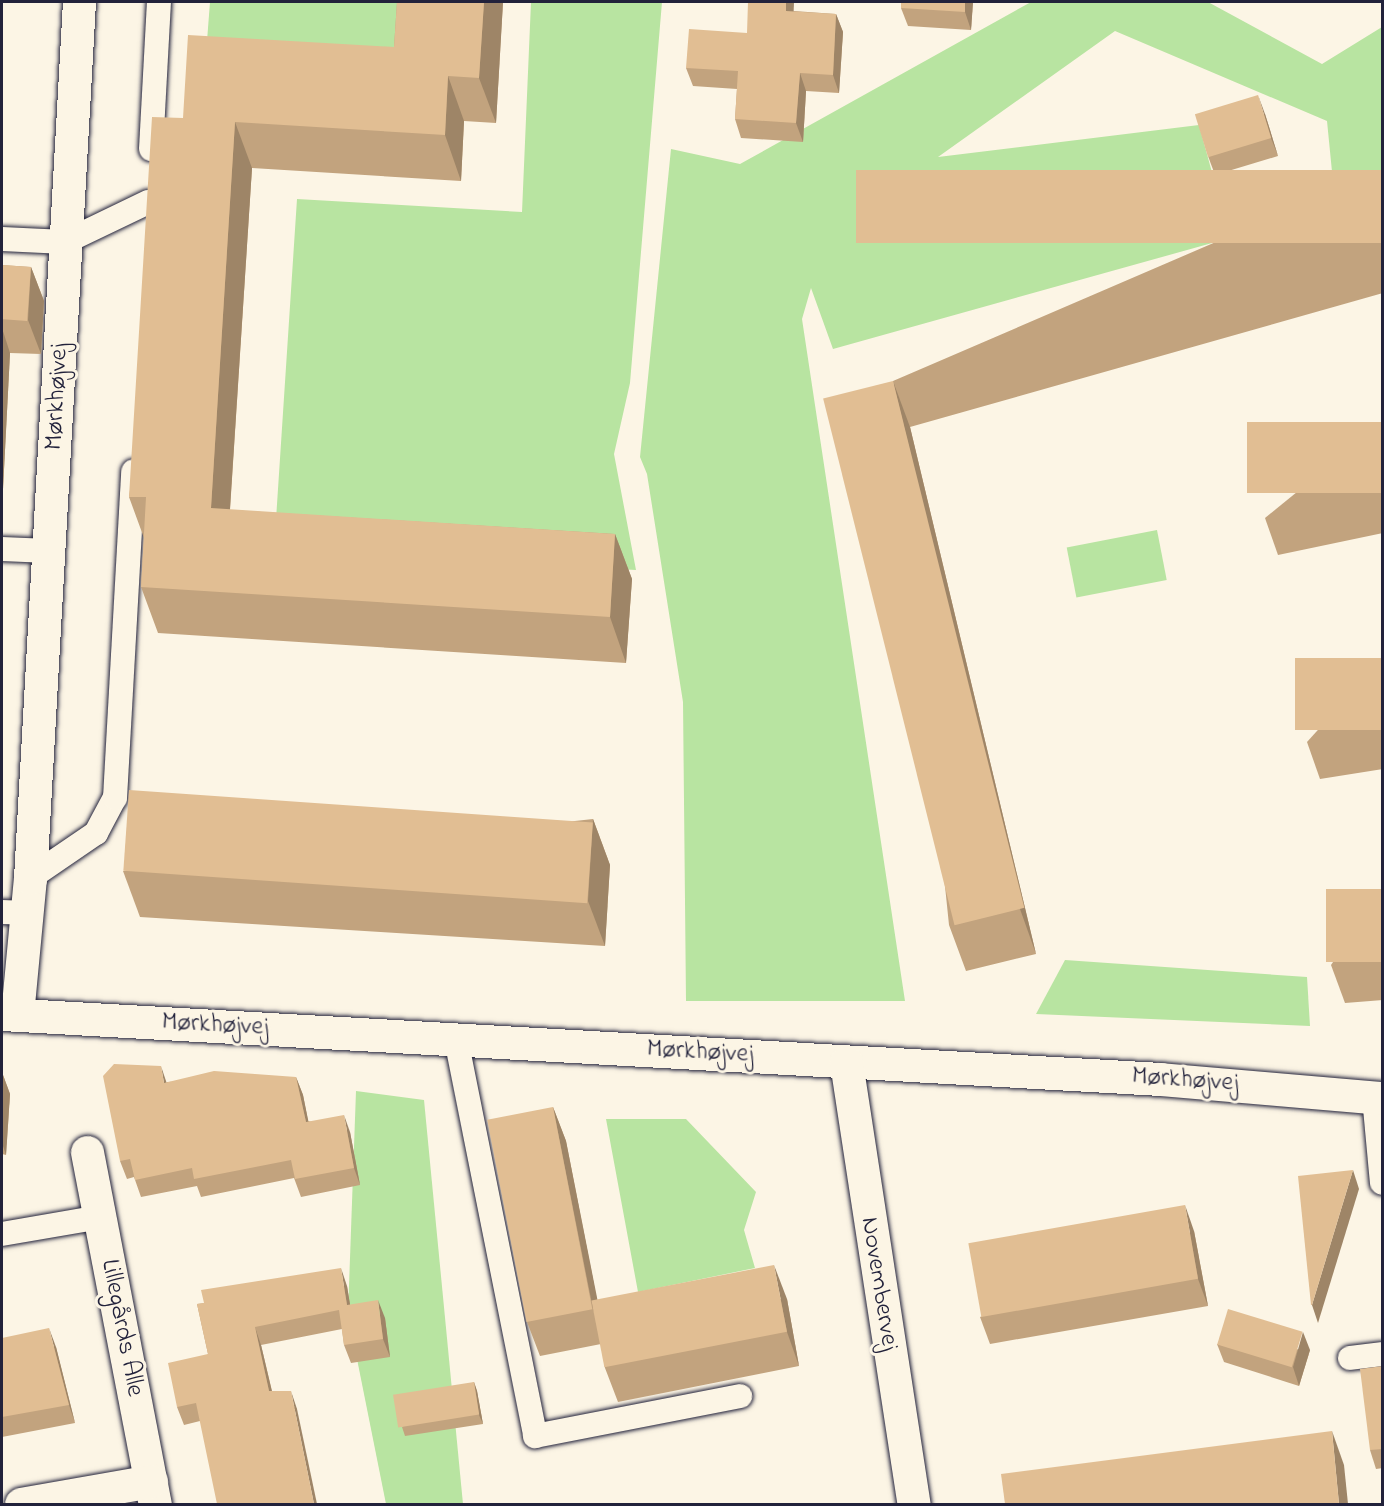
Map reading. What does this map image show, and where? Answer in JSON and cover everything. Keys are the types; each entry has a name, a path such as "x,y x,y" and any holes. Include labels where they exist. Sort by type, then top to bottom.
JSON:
{"street":[{"name":"Mørkhøjvej","path":"79,2 30,878 14,913 9,1014 1160,1078 1378,1097"},
{"name":"Novembervej","path":"846,1062 914,1504"},
{"name":"Lillegårds Alle","path":"87,1152 153,1493"},
{"path":"21,1504 153,1493"}],"lane":[{"path":"146,234 159,2"},
{"path":"2,239 65,242 148,201"},
{"path":"30,878 96,832 127,799 135,441"},
{"path":"2,549 49,551"},
{"path":"456,1039 536,1436 740,1396"},
{"path":"1378,1097 1383,1183"},
{"path":"2,1234 100,1217"},
{"path":"1350,1358 1383,1354"}],"green space":[{"path":"210,2 417,2 411,93 204,80"},
{"path":"531,2 662,2 630,383 614,454 636,570 274,550 297,199 522,212"},
{"path":"1031,2 1208,2 1322,64 1382,27 1382,196 1335,202 1327,121 1115,31 938,157 1199,125 1230,238 833,349 811,288 802,319 905,1001 686,1001 683,702 647,474 640,457 671,149 740,164"},
{"path":"1157,530 1167,580 1076,598 1067,548"},
{"path":"1065,960 1307,977 1310,1026 1036,1014"},
{"path":"356,1091 424,1100 463,1504 386,1504 348,1314"},
{"path":"606,1119 686,1119 756,1192 744,1230 755,1268 638,1292"}],"building":[{"path":"397,2 484,2 479,78 448,76 445,135 235,122 211,508 615,534 610,617 141,587 146,497 129,497 152,117 183,118 188,35 394,47"},
{"path":"748,2 786,2 786,11 836,14 833,75 800,73 796,123 735,119 738,71 686,68 689,29 747,33"},
{"path":"901,2 965,2 965,12 901,8"},
{"path":"1258,95 1271,138 1208,157 1195,114"},
{"path":"856,170 1382,170 1382,243 856,243"},
{"path":"2,265 31,267 27,321 2,319"},
{"path":"893,381 1024,908 955,925 823,398"},
{"path":"1247,422 1382,422 1382,493 1247,493"},
{"path":"1295,658 1382,658 1382,730 1295,730"},
{"path":"129,790 593,822 587,903 123,871"},
{"path":"1326,889 1382,889 1382,962 1326,962"},
{"path":"114,1064 161,1066 164,1083 214,1071 296,1077 306,1122 344,1115 354,1168 295,1179 291,1160 194,1179 192,1168 135,1180 130,1159 120,1161 103,1076"},
{"path":"553,1107 592,1309 527,1322 487,1120"},
{"path":"1353,1170 1312,1305 1311,1305 1298,1176"},
{"path":"1185,1205 1198,1279 981,1317 968,1243"},
{"path":"774,1265 787,1332 604,1367 591,1300"},
{"path":"341,1268 347,1305 378,1300 383,1339 344,1345 339,1310 255,1327 269,1391 291,1391 314,1504 217,1504 196,1403 177,1407 168,1363 208,1354 197,1304 204,1303 201,1290"},
{"path":"1228,1309 1303,1332 1292,1367 1217,1344"},
{"path":"49,1328 69,1405 2,1417 2,1338"},
{"path":"1383,1366 1383,1449 1370,1450 1360,1369"},
{"path":"474,1382 479,1415 398,1427 393,1395"},
{"path":"1332,1431 1339,1504 1005,1504 1001,1474"}]}
